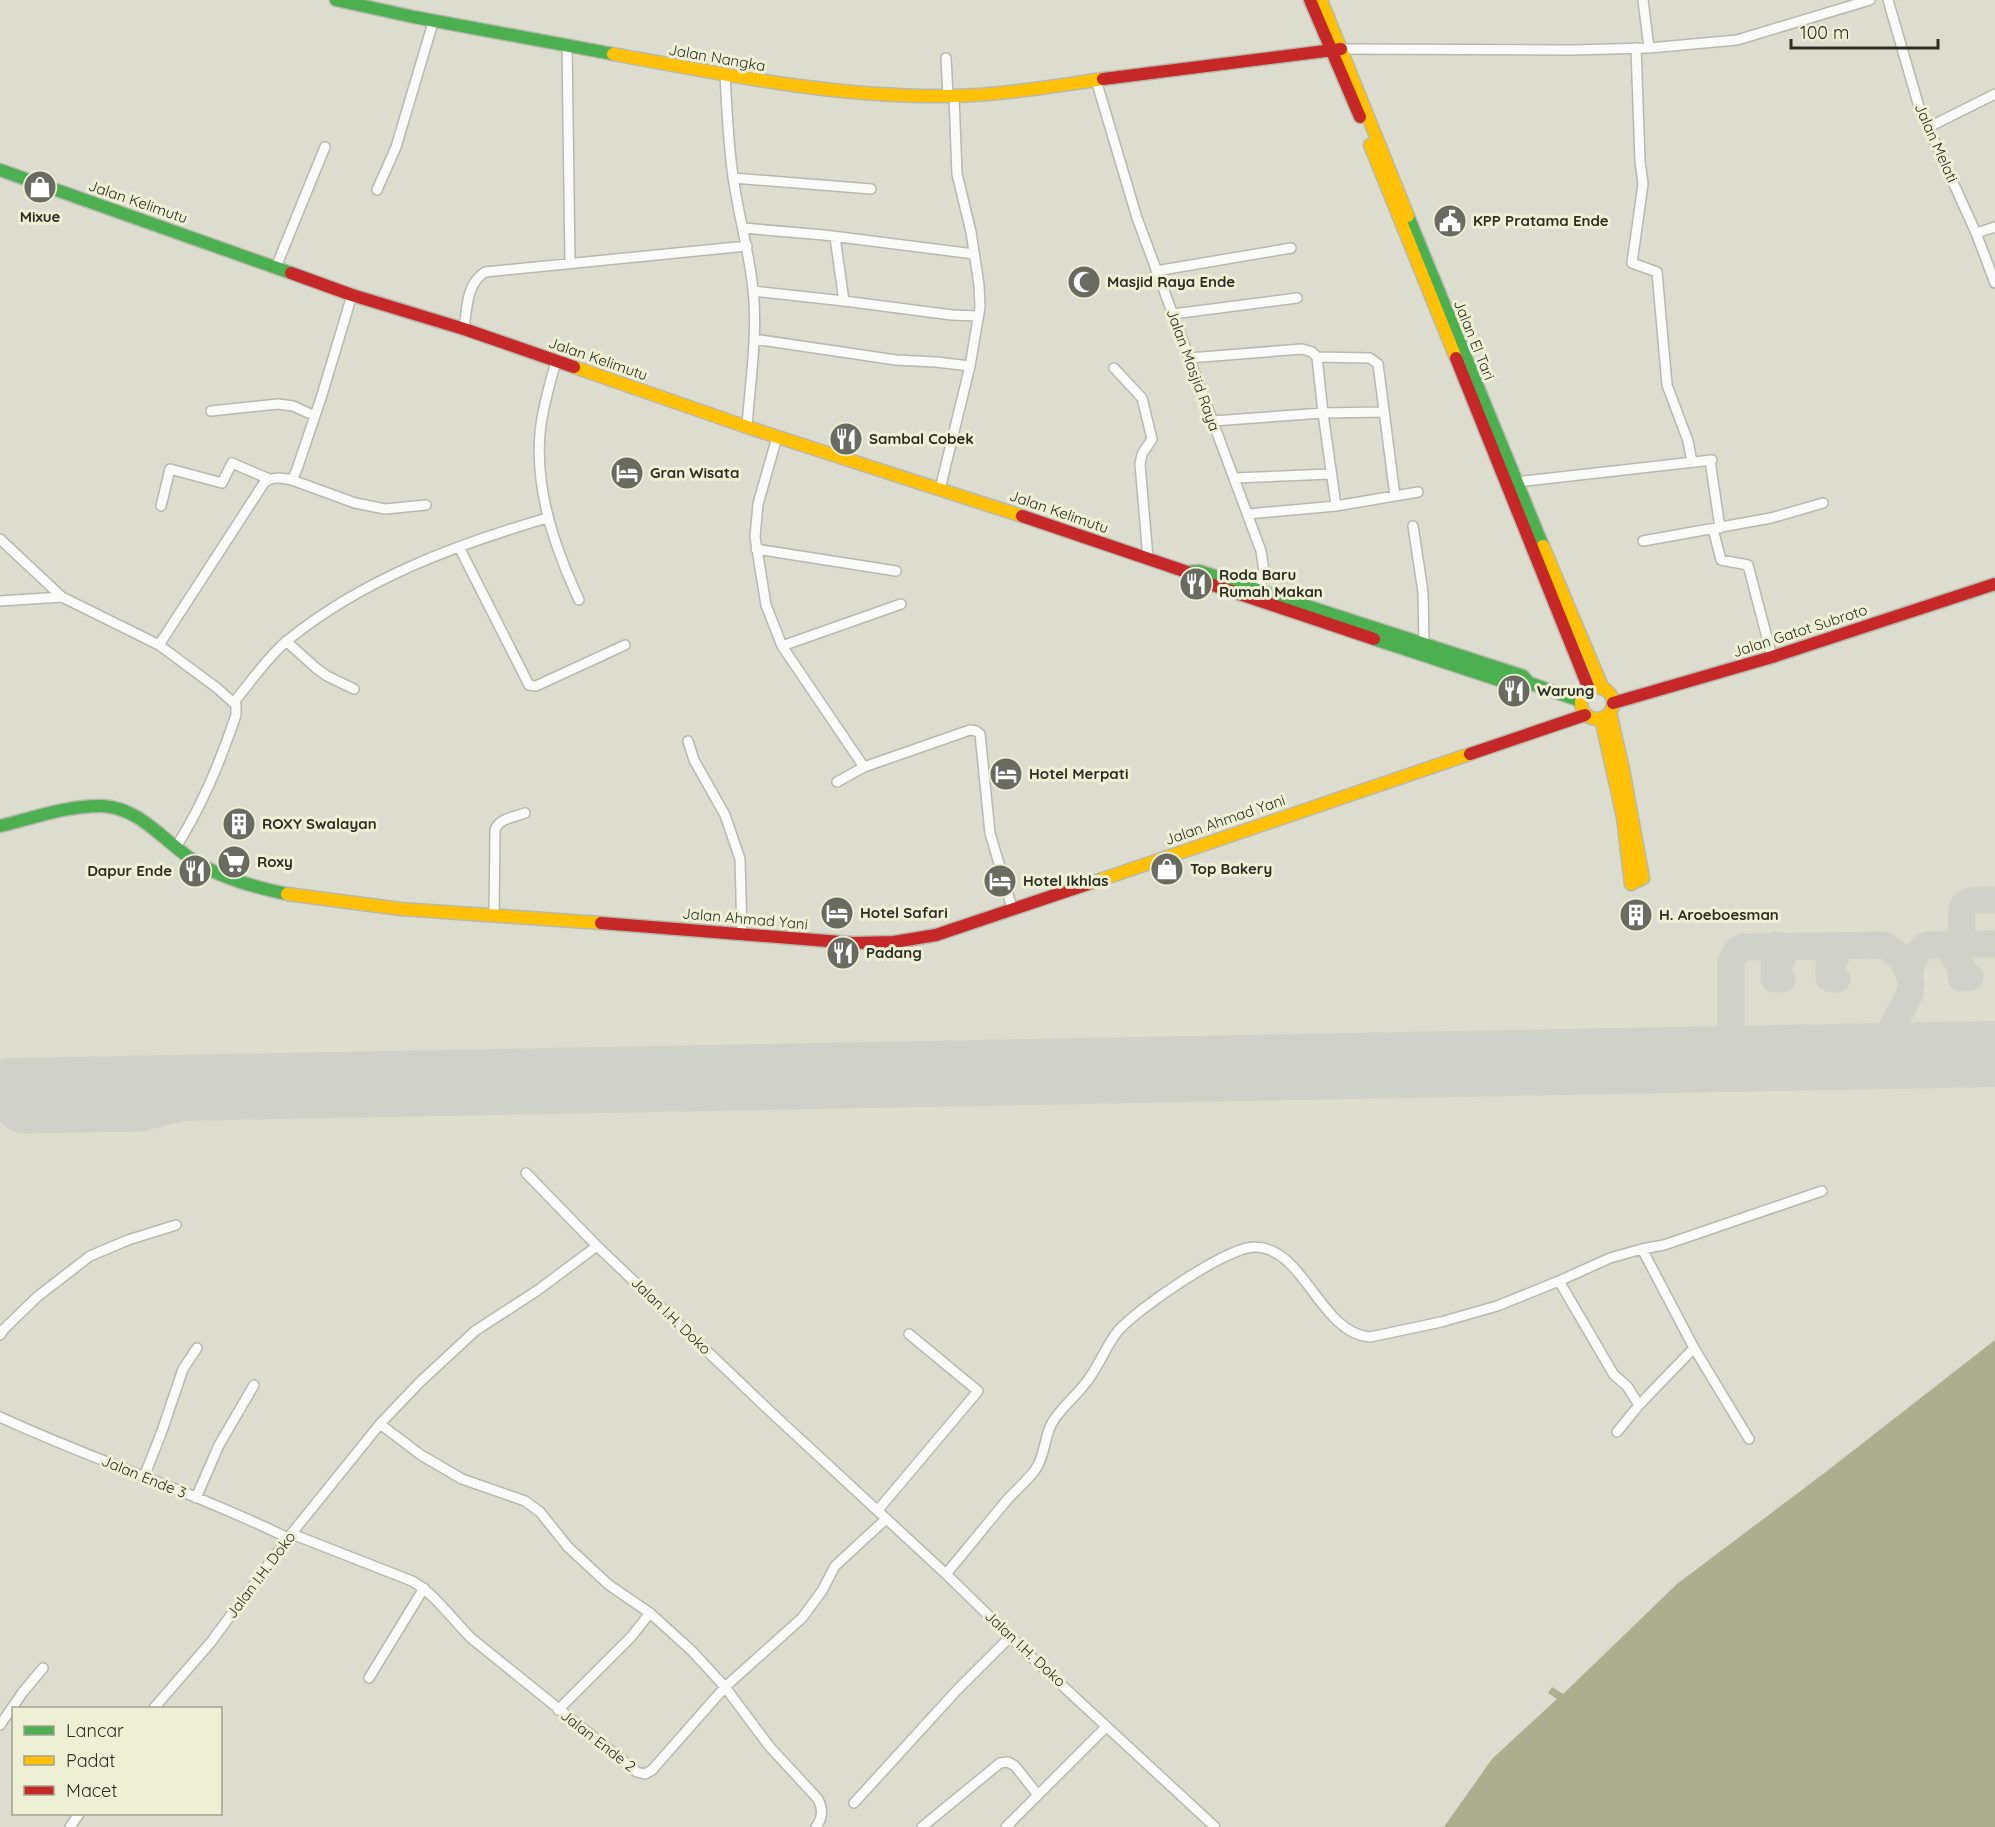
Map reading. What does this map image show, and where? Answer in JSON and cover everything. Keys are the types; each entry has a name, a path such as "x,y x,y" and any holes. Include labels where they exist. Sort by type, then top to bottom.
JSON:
{"main road":[{"name":"Jalan Nangka","path":"336,0 414,17 725,75 829,91 951,96 1336,51"},
{"name":"Jalan El Tari","path":"1310,0 1336,51"},
{"name":"Jalan El Tari","path":"1321,0 1336,51 1360,117 1465,368 1604,689"},
{"name":"Jalan Kelimutu","path":"0,170 352,295 464,329 747,427 1187,572 1199,571 1258,595"},
{"name":"Jalan El Tari","path":"1465,368 1589,689"},
{"name":"Jalan Gatot Subroto","path":"1608,711 1995,584"},
{"path":"1258,595 1522,676 1529,683 1581,701"},
{"path":"1258,595 1520,687 1529,683"},
{"path":"1608,711 1593,718 1585,715 1581,701 1585,692 1594,687 1604,689 1610,695 1608,711 1618,770 1643,878 1631,884 1618,770"},
{"name":"Jalan Ahmad Yani","path":"0,826 94,806 115,807 138,818 204,867 253,886 287,894 382,908 853,943 894,942 936,935 1585,715"}],"street":[{"path":"1643,0 1649,48"},
{"path":"1336,51 1649,48 1737,40 1870,0"},
{"name":"Jalan Melati","path":"1888,0 1910,82 1928,128 1976,233 1995,283"},
{"path":"377,190 396,147 434,19"},
{"path":"567,45 570,263"},
{"path":"1636,48 1640,161 1643,184 1632,263 1657,272 1667,385 1688,441 1692,462"},
{"path":"940,489 970,366 980,307 971,232 957,174 946,58"},
{"path":"725,75 727,124 733,178 747,246 753,291 754,339 747,427"},
{"name":"Jalan Masjid Raya","path":"1096,80 1137,218 1261,551 1263,571 1258,595"},
{"path":"1928,128 1995,94"},
{"path":"276,267 325,147"},
{"path":"733,178 871,189"},
{"path":"1976,233 1995,227"},
{"path":"743,228 974,254"},
{"path":"835,237 844,301"},
{"path":"464,329 471,288 478,277 485,272 747,246"},
{"path":"1156,271 1291,248"},
{"path":"753,291 941,314 977,316"},
{"path":"292,480 315,416 352,295"},
{"path":"1173,314 1297,298"},
{"path":"754,339 896,360 970,366"},
{"path":"1190,357 1302,349 1317,357 1370,358 1376,361 1395,496"},
{"path":"1317,357 1330,474 1336,506"},
{"path":"556,361 540,430 540,465 547,518 565,570 579,600"},
{"path":"1114,368 1142,398 1152,439 1151,444 1142,454 1140,464 1148,558"},
{"path":"211,411 278,404 293,406 315,416"},
{"path":"1213,421 1383,411"},
{"path":"777,437 758,504 755,537 766,605 782,646 864,767"},
{"path":"1516,482 1711,460 1721,560 1748,565 1772,657"},
{"path":"162,506 170,469 222,483 232,463 269,479 292,480 355,503 385,509 426,505"},
{"path":"1234,478 1330,474"},
{"path":"159,645 223,545 269,479"},
{"path":"1248,514 1336,506 1418,492"},
{"path":"1643,541 1771,518 1823,503"},
{"path":"234,702 286,641 353,595 423,561 547,518"},
{"path":"1413,526 1422,592 1424,645"},
{"path":"0,539 62,597 159,645 234,702 237,709 218,767 200,806 176,847"},
{"path":"459,547 529,685 536,686 625,645"},
{"path":"756,549 896,571"},
{"path":"0,601 62,597"},
{"path":"782,646 901,603"},
{"path":"286,641 327,676 354,689"},
{"path":"837,782 864,767 970,730 976,731 980,734 990,833 1012,908"},
{"path":"688,741 694,760 725,815 740,859 742,934"},
{"path":"494,916 495,830 502,821 525,813"},
{"path":"526,1173 597,1246"},
{"path":"946,1574 1037,1467 1052,1424 1085,1384 1117,1332 1155,1300 1218,1260 1248,1247 1264,1248 1283,1256 1332,1315 1353,1332 1360,1336 1370,1337 1441,1322 1497,1306 1610,1258 1664,1245 1821,1191"},
{"path":"0,1335 37,1297 90,1256 128,1240 176,1225"},
{"name":"Jalan I.H. Doko","path":"155,1707 211,1642 290,1536 380,1424 420,1382 475,1331 538,1290 597,1246 1010,1637 1215,1827"},
{"path":"1642,1249 1694,1348 1749,1439"},
{"path":"1559,1281 1614,1375 1627,1386 1639,1405"},
{"path":"878,1510 978,1391 909,1334"},
{"path":"144,1477 183,1369 197,1348"},
{"path":"1617,1432 1639,1405 1694,1348"},
{"path":"196,1498 219,1445 254,1385"},
{"name":"Jalan Ende 3","path":"0,1417 48,1439 290,1536"},
{"path":"380,1424 422,1455 462,1479 525,1501 540,1512 568,1547 609,1585 650,1613 692,1651 724,1687 769,1746 818,1799 822,1819 816,1827"},
{"name":"Jalan Ende 2","path":"290,1536 412,1581 424,1588 471,1638 637,1772 645,1774 652,1770 724,1687 802,1618 822,1591 835,1566 886,1519"},
{"path":"369,1678 424,1588"},
{"path":"558,1710 631,1637 650,1613"},
{"path":"854,1803 957,1690 1010,1637"},
{"path":"13,1707 43,1668"},
{"path":"0,1725 12,1708"},
{"path":"1006,1827 1106,1727"},
{"path":"922,1827 1000,1763 1008,1762 1015,1766 1038,1795"}],"shaded area":[{"path":"1995,1340 1995,1827 1444,1827 1492,1759 1557,1699 1548,1693 1552,1687 1563,1694 1677,1584"}],"taxiway":[{"path":"1950,944 1961,933 1965,904 1977,900 1995,900"},
{"path":"1958,944 1954,958 1961,963 1961,978 1970,977"},
{"path":"1910,978 1914,959 1927,945 1995,944"},
{"path":"1777,945 1782,953 1782,959 1774,964 1774,979 1782,979"},
{"path":"1832,945 1836,955 1835,960 1829,964 1829,978 1837,979"},
{"path":"1704,1060 1721,1054 1731,1035 1731,961 1737,951 1743,947 1884,945 1900,958 1908,971 1910,992 1882,1044 1874,1052 1861,1057"},
{"path":"1894,1025 1895,1042 1905,1056"},
{"path":"1731,1035 1737,1052 1751,1059"},
{"path":"45,1090 31,1081 16,1082 8,1092 10,1112 16,1118 24,1120 141,1118 267,1086"}],"runway":[{"path":"12,1091 1995,1054"}],"traffic: fast":[{"path":"336,0 613,54"},
{"path":"0,170 291,273"},
{"path":"1408,216 1543,546"},
{"path":"1187,572 1199,571 1523,676 1529,683 1581,701"},
{"path":"1374,639 1520,687 1529,683"},
{"path":"0,826 77,808 90,806 117,808 141,820 185,855 207,868 240,882 287,894"}],"traffic: slow":[{"path":"1321,0 1408,216"},
{"path":"613,54 782,84 910,96 991,94 1103,79"},
{"path":"1370,145 1456,358"},
{"path":"574,367 747,427 1022,516"},
{"path":"1543,546 1603,689"},
{"path":"1597,687 1608,692 1613,703 1608,714 1597,719 1586,714 1581,703 1586,692 1597,687"},
{"path":"1601,718 1623,817 1631,884 1643,878 1610,712"},
{"path":"1088,884 1470,754"},
{"path":"287,894 401,909 601,923"}],"traffic: jam":[{"path":"1310,0 1360,117"},
{"path":"1103,79 1341,49"},
{"path":"291,273 574,367"},
{"path":"1456,358 1589,689"},
{"path":"1022,516 1187,572 1198,580 1374,639"},
{"path":"1613,703 1772,657 1995,584"},
{"path":"1470,754 1585,715"},
{"path":"601,923 853,943 894,942 936,935 1088,884"}],"place":[{"name":"Mixue","path":"40,187"},
{"name":"KPP Pratama Ende","path":"1450,221"},
{"name":"Masjid Raya Ende","path":"1084,282"},
{"name":"Sambal Cobek","path":"846,439"},
{"name":"Gran Wisata","path":"627,473"},
{"name":"Roda Baru Rumah Makan","path":"1196,584"},
{"name":"Warung","path":"1514,691"},
{"name":"Hotel Merpati","path":"1006,774"},
{"name":"ROXY Swalayan","path":"239,824"},
{"name":"Roxy","path":"234,862"},
{"name":"Top Bakery","path":"1167,869"},
{"name":"Dapur Ende","path":"195,871"},
{"name":"Hotel Ikhlas","path":"1000,881"},
{"name":"Hotel Safari","path":"837,913"},
{"name":"H. Aroeboesman","path":"1636,915"},
{"name":"Padang","path":"843,953"}]}
